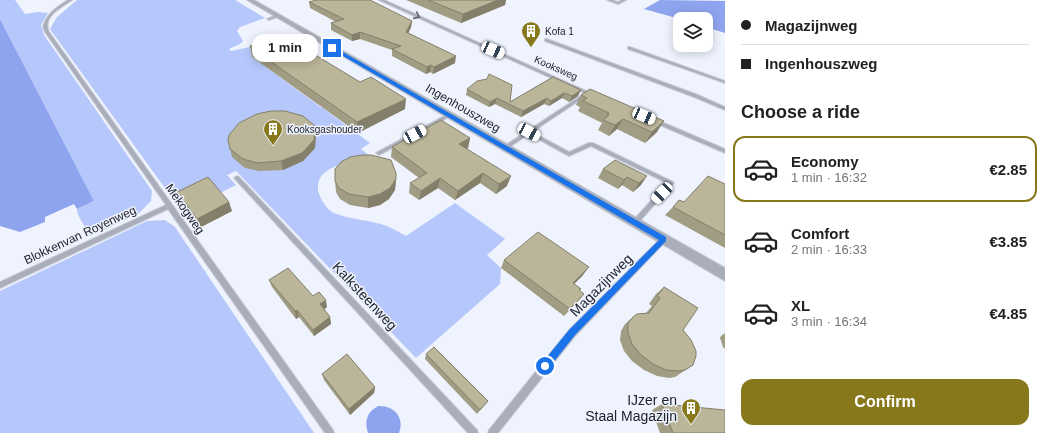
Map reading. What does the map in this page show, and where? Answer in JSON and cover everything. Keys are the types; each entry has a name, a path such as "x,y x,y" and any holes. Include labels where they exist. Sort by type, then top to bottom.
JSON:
{"street":[{"name":"Ingenhouszweg","path":"250,0 273,18 450,115 725,274"}],"lane":[{"name":"Mekogweg","path":"70,0 51,14 45,23 45,27 169,206 330,433"},
{"name":"Kooksweg","path":"381,0 596,96"},
{"path":"609,0 618,3 624,0"},
{"path":"546,40 696,96 725,110"},
{"path":"629,48 725,82"},
{"path":"506,148 589,93"},
{"path":"379,154 450,115"},
{"path":"646,118 725,151"},
{"path":"529,132 569,154 591,144 671,183 635,222"},
{"name":"Kalksteenweg","path":"237,178 474,433"},
{"name":"Blokkenvan Royenweg","path":"0,285 169,206"},
{"name":"Magazijnweg","path":"492,433 572,333 664,239"}],"shaded area":[{"path":"0,0 15,0 25,14 38,12 48,13 41,25 44,35 152,191 151,201 138,214 90,236 78,215 77,209 94,201 0,19"},
{"path":"77,0 235,0 265,18 240,27 237,31 243,41 229,49 231,51 250,47 252,57 322,108 324,107 324,109 370,143 361,149 371,157 335,166 321,177 318,185 319,194 327,208 331,212 354,219 374,222 387,226 406,236 455,203 505,239 487,255 501,268 500,284 416,358 236,171 227,175 236,185 218,194 175,202 50,29 57,17"},
{"path":"660,0 725,1 725,33 713,29 713,12 673,12 673,17 644,9"},
{"path":"0,19 94,201 77,209 74,204 45,217 45,222 20,232 0,226"},
{"path":"165,220 175,227 314,433 0,433 0,291 147,221"},
{"path":"378,406 389,408 397,414 400,422 399,433 368,433 366,425 367,417 374,408"}],"building":[{"path":"316,0 370,0 412,21 406,32 456,56 434,67 431,65 427,67 392,49 401,46 360,32 352,35 331,23 344,19 309,2"},
{"path":"428,0 498,0 463,14"},
{"path":"284,36 360,82 371,77 406,99 357,122 250,47"},
{"path":"489,74 512,85 510,102 553,77 581,90 572,96 564,93 551,101 547,98 523,111 497,98 490,102 467,89 477,81 487,79"},
{"path":"590,89 664,121 652,132 623,119 615,125 603,120 609,115 607,114 609,113 583,101 587,98 581,95"},
{"name":"Kooksgashouder","path":"271,111 285,111 303,116 315,126 314,140 302,153 281,161 257,163 243,159 230,149 228,140 229,135 239,123 257,114"},
{"path":"441,120 470,138 459,144 511,176 499,184 483,173 458,191 440,178 421,191 410,183 427,173 392,147"},
{"path":"371,155 391,160 396,173 396,179 390,188 380,194 368,197 349,194 339,188 335,181 335,169 341,162 350,157"},
{"path":"615,160 647,176 639,183 627,177 624,180 603,169"},
{"path":"708,176 725,184 725,235 673,207 679,200 684,202"},
{"path":"208,177 229,202 197,219 177,192"},
{"path":"538,232 589,267 573,283 581,289 579,290 584,294 570,309 504,260"},
{"path":"288,268 313,296 319,292 326,300 320,304 330,317 313,330 297,310 295,311 269,280"},
{"path":"664,287 698,308 683,330 691,340 696,351 693,365 685,370 666,370 653,364 641,355 632,344 628,333 628,323 637,314 649,313 660,298 657,296"},
{"path":"434,347 488,401 480,410 426,354"},
{"path":"347,354 375,387 349,409 322,374"},
{"name":"IJzer en Staal Magazijn","path":"662,404 725,410 725,433 673,433"}],"place":[{"name":"Kofa 1","path":"531,48"},
{"name":"Kooksgashouder","path":"273,146"},
{"name":"IJzer en Staal Magazijn","path":"691,425"}],"route":[{"path":"332,48 664,239 572,333 545,366"}]}
